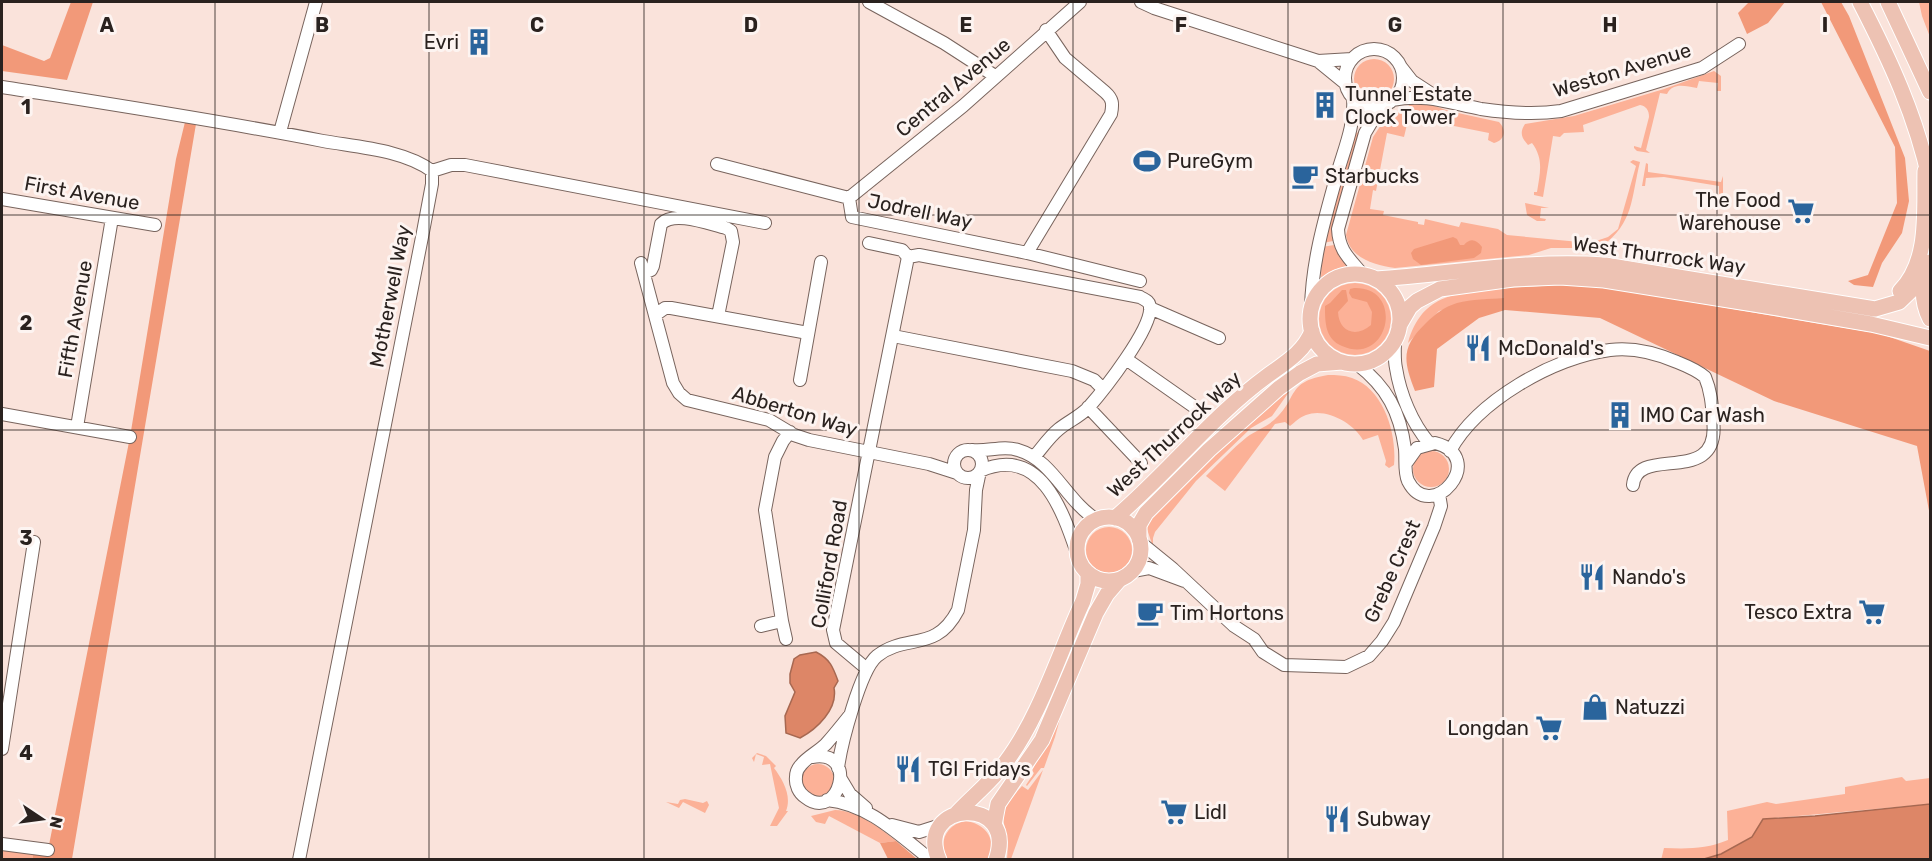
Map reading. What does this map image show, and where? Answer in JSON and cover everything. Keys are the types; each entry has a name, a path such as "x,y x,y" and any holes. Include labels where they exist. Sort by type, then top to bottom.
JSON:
{"main road":[{"path":"1860,2 1909,107 1925,156 1930,181"},
{"path":"1888,2 1930,92"},
{"path":"1856,307 1871,305 1896,295 1914,273 1923,229 1925,156"},
{"path":"1930,246 1923,297 1930,320"},
{"name":"West Thurrock Way","path":"1370,277 1520,264 1581,263 1875,309 1899,302 1927,271"},
{"path":"1344,275 1370,277 1388,288 1395,299 1400,312 1397,332 1380,357 1370,362 1349,363 1322,350 1312,331 1311,308 1317,295 1332,280 1344,275"},
{"name":"West Thurrock Way","path":"1397,332 1410,307 1424,296 1440,289 1513,279 1560,277 1604,280 1754,304 1881,326 1930,338"},
{"name":"West Thurrock Way","path":"1115,518 1233,403 1287,363 1308,341 1312,331"},
{"name":"West Thurrock Way","path":"1140,541 1139,525 1146,513 1253,410 1300,373 1317,364 1349,363"},
{"path":"957,813 1005,764 1031,722 1083,601 1088,584 1088,573 1078,556 1079,538 1085,529 1097,520 1115,518 1128,524 1140,541 1140,558 1133,571 1119,580 1107,594 1096,613 1042,740 998,804 994,825"},
{"path":"1088,573 1105,581 1119,580"},
{"path":"937,860 934,843 941,825 947,818 967,811 977,813 994,825 999,838 996,860"}],"street":[{"path":"280,132 316,2"},
{"path":"869,2 944,43 994,76"},
{"name":"Central Avenue","path":"849,198 963,106 994,76 1080,2"},
{"path":"1141,2 1318,61 1345,83 1353,99 1353,120 1318,245 1311,308"},
{"path":"1046,30 1065,58 1110,96 1113,104 1111,114 1027,253 1140,281"},
{"name":"Weston Avenue","path":"1393,100 1407,97 1439,98 1479,108 1513,113 1561,111 1702,68 1739,44"},
{"path":"1345,83 1346,71 1352,59 1364,50 1380,50 1392,55 1401,67 1403,78 1401,87 1393,100 1381,106 1367,106 1353,99"},
{"path":"1318,61 1352,59"},
{"name":"Weston Avenue","path":"1401,67 1412,81 1439,98"},
{"path":"2,87 280,132 412,158 432,171 451,165 465,165 765,223"},
{"path":"1370,277 1342,251 1339,242 1339,224 1365,133 1381,106"},
{"name":"Jodrell Way","path":"717,164 849,198 852,217 1027,253"},
{"name":"Motherwell Way","path":"299,860 423,232 432,184 432,171"},
{"name":"First Avenue","path":"2,199 155,225"},
{"name":"Abberton Way","path":"718,316 733,242 731,231 676,217 667,219 661,224 651,270 642,268 673,383 682,396 695,404 769,420 809,440 929,464 960,476"},
{"name":"Fifth Avenue","path":"77,427 112,218"},
{"path":"869,243 902,249 908,257 919,255 1140,297 1148,302 1150,308 1138,340 1126,359 1078,418 1056,432 1034,457"},
{"name":"Colliford Road","path":"867,669 836,643 833,630 908,257"},
{"path":"800,380 821,262"},
{"path":"655,315 665,308 808,333"},
{"path":"1150,308 1219,338"},
{"path":"1397,332 1395,366 1419,431 1429,443"},
{"path":"893,336 1072,371 1094,380 1103,389"},
{"path":"1450,451 1469,424 1484,410 1516,386 1544,372 1578,358 1605,351 1626,350 1652,353 1694,369 1705,377 1712,402 1714,440 1712,447 1697,458 1643,468 1634,479 1634,485"},
{"path":"1126,359 1193,406"},
{"path":"1349,363 1372,376 1392,402 1401,428 1407,462 1406,475 1411,486 1427,495 1439,494 1451,486 1457,472 1457,464 1450,451 1440,445 1429,443 1416,448 1407,462"},
{"path":"1088,407 1141,463"},
{"path":"2,414 130,437"},
{"path":"786,639 765,510 775,457 790,432"},
{"path":"975,514 971,493 953,466 957,454 964,450 1008,448 1034,457 1044,464 1079,506 1097,520"},
{"path":"827,800 839,789 841,750 867,669 876,657 884,652 927,640 940,633 958,610 982,461 972,450"},
{"name":"Abberton Way","path":"929,464 945,461 957,454"},
{"path":"960,476 973,477 980,471 1003,464 1015,465 1039,478 1051,491 1060,508 1078,556"},
{"name":"Grebe Crest","path":"1140,541 1173,568 1185,582 1234,626 1254,639 1263,652 1284,665 1346,667 1357,663 1373,652 1394,622 1434,527 1441,506 1439,494"},
{"path":"2,749 34,542"},
{"name":"Grebe Crest","path":"1133,571 1155,569 1185,582"},
{"path":"761,626 782,621"},
{"path":"852,712 826,743 798,769 796,784 803,796 820,802 827,800 845,802 880,820 919,832 941,825"},
{"path":"812,757 822,756 829,759 850,794 926,856 937,860"},
{"path":"2,844 48,850"}],"shaded area":[{"path":"71,2 93,2 67,80 2,71 2,45 44,61 50,58"},
{"path":"1749,2 1785,2 1768,23 1747,34 1738,13"},
{"path":"1821,2 1841,2 1849,16 1905,158 1909,201 1902,233 1882,263 1873,287 1854,285 1848,281 1868,275 1897,203 1895,147"},
{"path":"1919,2 1930,2 1930,37 1922,16"},
{"path":"1374,59 1382,60 1388,65 1393,71 1393,87 1388,93 1382,98 1374,99 1366,98 1360,93 1355,87 1354,79 1355,71 1360,65 1366,60"},
{"path":"1714,71 1721,76 1721,91 1717,91 1718,83 1699,81 1697,88 1676,86 1667,94 1660,93 1646,150 1650,153 1637,151 1634,148 1634,146 1641,148 1649,117 1647,109 1640,105 1583,125 1584,132 1564,133 1560,137 1553,136 1543,197 1534,195 1534,192 1537,192 1540,161 1532,143 1528,145 1523,138 1522,130 1525,124 1574,116 1664,89"},
{"path":"1413,103 1429,104 1499,122 1503,128 1503,137 1494,143 1488,140 1489,133 1419,119 1420,115 1410,112 1404,137 1387,133 1376,191 1373,190 1370,209 1384,211 1383,215 1424,225 1425,219 1459,227 1461,222 1498,229 1507,235 1590,243 1608,237 1618,229 1636,166 1630,162 1633,160 1640,162 1626,219 1612,237 1602,246 1601,242 1579,248 1551,248 1529,255 1395,268 1364,259 1353,250 1346,235 1373,137 1383,122"},
{"path":"185,122 196,124 72,859 33,860 33,854 48,850 130,437 176,159"},
{"path":"1356,132 1360,134 1333,225 1333,241 1323,243"},
{"path":"1646,163 1648,172 1721,182 1723,176 1723,193 1719,194 1719,186 1664,177 1646,178 1645,186 1642,186"},
{"path":"1525,203 1549,208 1541,208 1540,218 1546,219 1545,221 1537,221 1527,215"},
{"path":"1453,237 1460,245 1471,240 1478,242 1482,247 1481,253 1474,258 1421,265 1413,259 1411,253 1414,249"},
{"path":"1334,245 1347,266 1333,270 1321,278 1322,247"},
{"path":"1362,283 1381,293 1389,305 1391,319 1389,333 1381,345 1369,353 1348,355 1329,345 1321,333 1319,312 1329,293 1341,285"},
{"path":"1560,285 1608,288 1881,334 1930,351 1930,516 1917,446 1774,401 1600,318 1505,310 1479,318 1437,349 1434,387 1415,391 1408,371 1408,347 1412,339 1436,314 1457,303 1504,298 1504,288"},
{"path":"1504,288 1505,298 1482,300 1439,311 1408,343 1414,326 1423,314 1444,298"},
{"path":"1350,289 1370,291 1380,299 1385,311 1385,324 1380,336 1371,346 1358,349 1336,343 1329,334 1325,318 1325,306 1342,290 1346,290 1348,301 1338,312 1341,324 1354,332 1371,325 1372,312 1367,302 1352,298 1349,293"},
{"path":"1328,375 1352,378 1363,384 1380,402 1393,440 1394,465 1389,468 1385,465 1386,461 1378,435 1363,440 1353,428 1338,418 1314,413 1302,417 1290,426 1285,422 1275,424 1225,491 1206,476 1247,437 1274,420 1287,405 1294,392 1305,382"},
{"path":"1287,389 1289,392 1272,416 1251,428 1196,481 1155,532 1153,547 1147,529 1149,520 1220,445"},
{"path":"1431,451 1444,456 1449,469 1444,482 1431,487 1418,482 1413,469 1418,456"},
{"path":"1109,527 1125,534 1132,550 1125,566 1109,573 1093,566 1086,550 1093,534"},
{"path":"816,652 830,664 838,681 834,688 833,703 825,718 800,738 786,733 785,716 795,692 790,683 790,674 794,659 800,655"},
{"path":"1064,704 1044,768 1041,768 1027,786 1034,773 1032,771"},
{"path":"756,754 766,756 776,766 774,768 787,794 786,811 788,811 777,826 770,826 779,808 770,764 762,765 764,757"},
{"path":"818,764 829,769 834,780 829,791 818,796 807,791 802,780 807,769"},
{"path":"1043,770 1011,859 1007,859 1004,821 1006,807 1022,786 1028,790"},
{"path":"1902,777 1906,781 1930,778 1930,804 1763,819 1752,837 1721,854 1704,859 1661,860 1664,848 1697,848 1728,840 1727,811 1767,802 1776,804 1845,794 1845,787"},
{"path":"680,800 703,803 707,801 709,805 705,813 683,802 679,808 666,802 678,804"},
{"path":"1930,804 1930,859 1704,859 1721,854 1752,837 1763,819"},
{"path":"835,810 860,817 896,841 880,843 829,816 825,824 816,822 811,816"},
{"path":"965,821 979,825 988,834 992,846 988,859 947,859 943,846 946,835 953,826"},
{"path":"896,841 917,859 888,859 880,843"},
{"path":"2,850 33,854 33,859 2,860"}],"place":[{"name":"Evri","path":"479,42"},
{"name":"Tunnel Estate Clock Tower","path":"1325,105"},
{"name":"PureGym","path":"1147,161"},
{"name":"Starbucks","path":"1305,176"},
{"name":"The Food Warehouse","path":"1801,211"},
{"name":"McDonald's","path":"1478,348"},
{"name":"IMO Car Wash","path":"1620,415"},
{"name":"Nando's","path":"1592,577"},
{"name":"Tesco Extra","path":"1872,612"},
{"name":"Tim Hortons","path":"1150,613"},
{"name":"Natuzzi","path":"1595,707"},
{"name":"Longdan","path":"1549,728"},
{"name":"TGI Fridays","path":"908,769"},
{"name":"Lidl","path":"1174,812"},
{"name":"Subway","path":"1337,819"}]}
